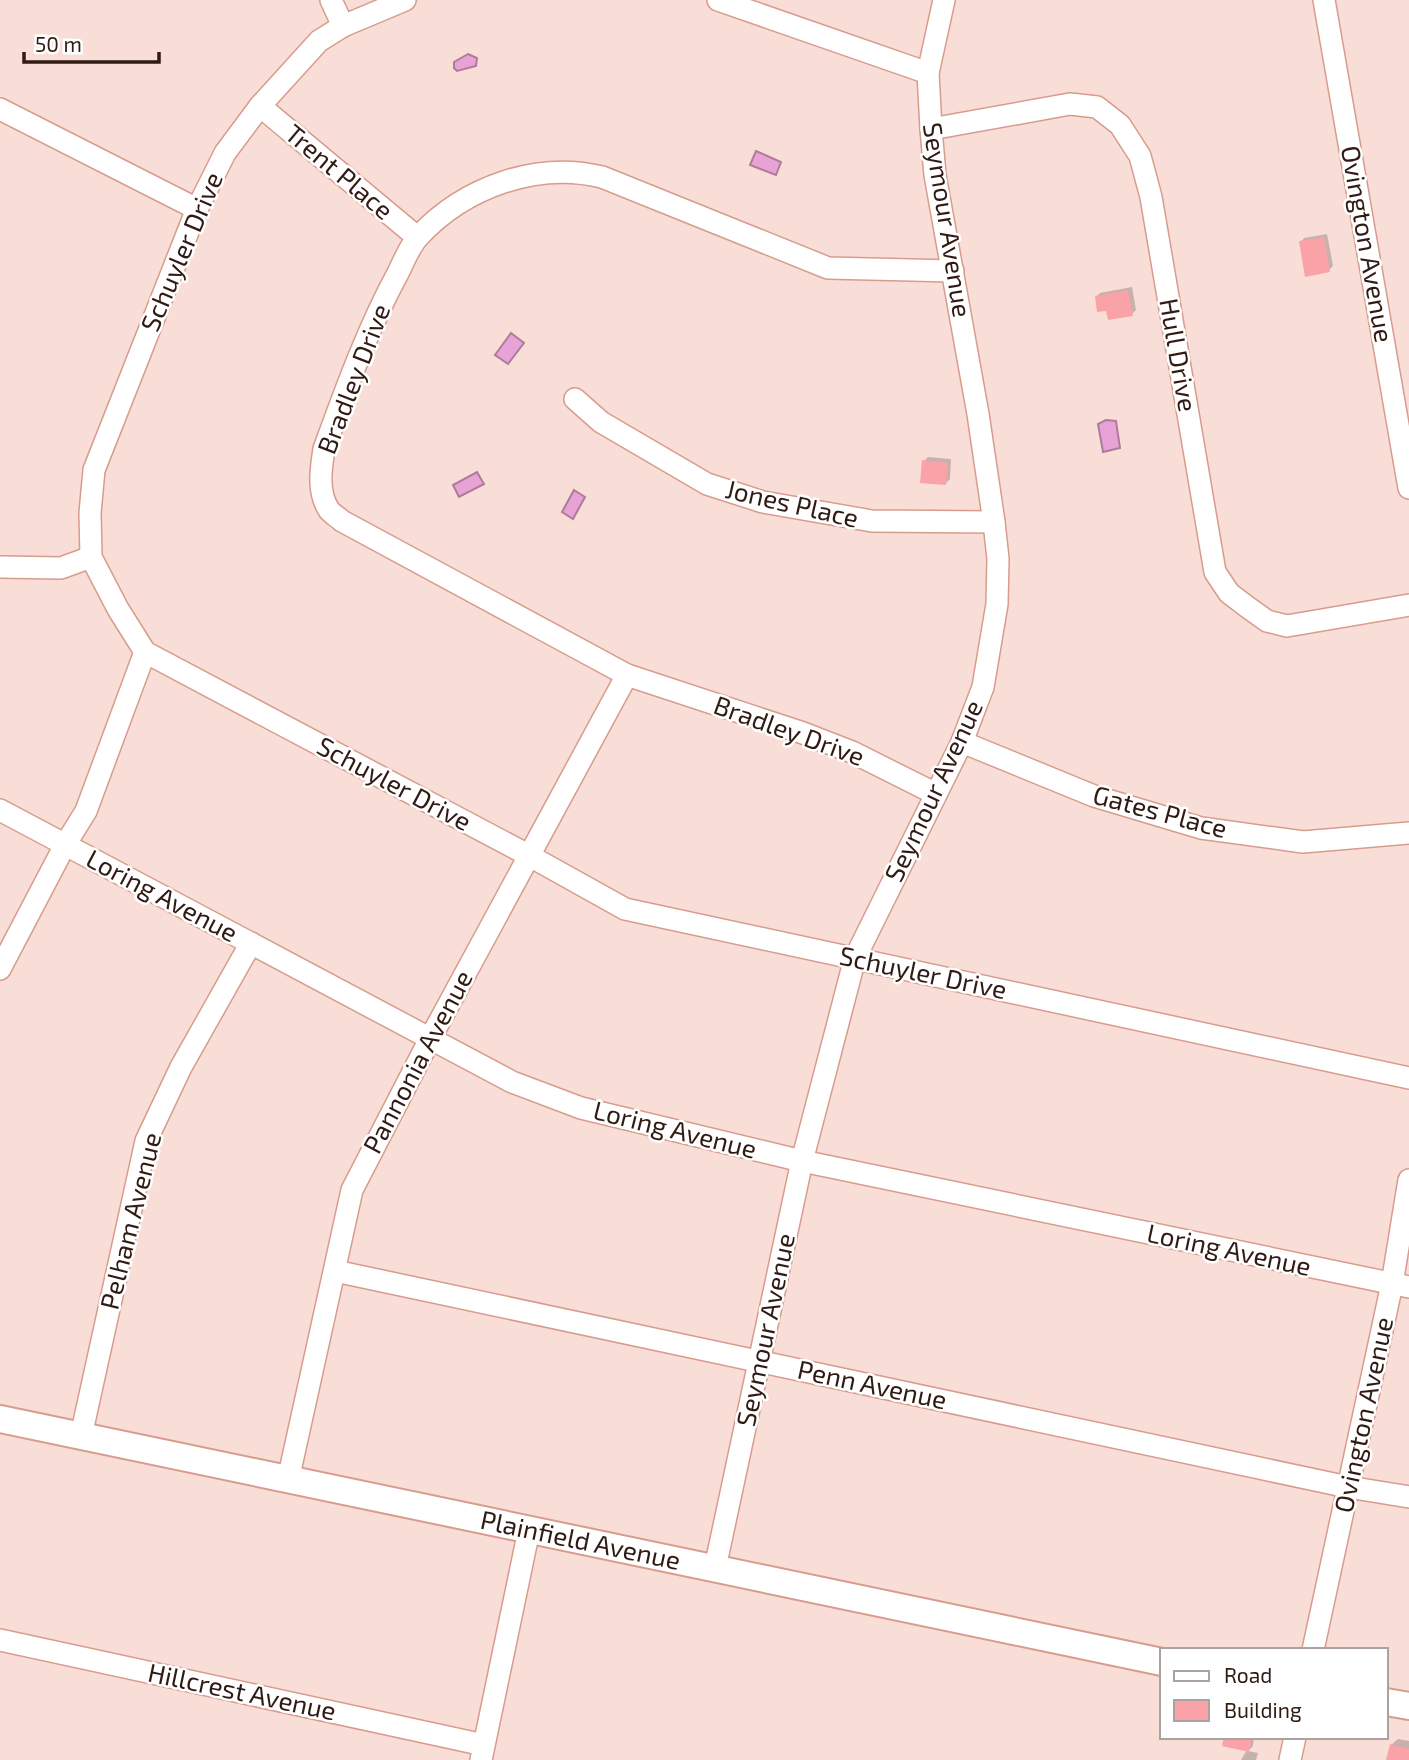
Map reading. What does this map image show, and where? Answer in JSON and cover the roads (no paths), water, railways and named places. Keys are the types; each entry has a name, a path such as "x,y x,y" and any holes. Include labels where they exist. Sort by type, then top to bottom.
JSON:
{"street":[{"path":"331,0 342,26"},
{"name":"Schuyler Drive","path":"405,0 342,26 319,41 260,106 225,153 197,209 93,470 91,557 118,609 145,652 625,909 1409,1078"},
{"path":"718,0 928,73"},
{"name":"Seymour Avenue","path":"715,1568 802,1161 855,958 962,742 983,687 997,604 998,559 994,522 978,414 935,175 928,73 944,0"},
{"name":"Ovington Avenue","path":"1324,0 1409,488"},
{"name":"Hull Drive","path":"931,129 1070,104 1097,107 1120,125 1140,156 1151,197 1215,572 1229,593 1246,606 1267,621 1287,626 1409,605"},
{"name":"Trent Place","path":"260,106 417,237"},
{"path":"0,109 197,209"},
{"name":"Bradley Drive","path":"936,794 887,768 827,742 627,675 342,521 329,510 320,471 324,449 382,303 417,237 446,212 476,192 515,178 544,173 581,172 602,177 828,268 953,271"},
{"name":"Jones Place","path":"575,399 601,422 707,484 763,502 872,521 994,522"},
{"path":"0,567 61,568 91,557"},
{"path":"0,969 65,845 86,811 145,652"},
{"name":"Pannonia Avenue","path":"288,1480 352,1190 528,855 627,675"},
{"name":"Gates Place","path":"962,742 1094,796 1200,828 1303,842 1409,833"},
{"name":"Loring Avenue","path":"0,810 512,1082 581,1108 802,1161 1400,1285"},
{"name":"Pelham Avenue","path":"81,1436 146,1141 181,1067 251,943"},
{"name":"Ovington Avenue","path":"1313,1648 1348,1487 1400,1285 1409,1180"},
{"name":"Penn Avenue","path":"335,1271 1348,1487 1409,1497"},
{"name":"Plainfield Avenue","path":"0,1419 1160,1662"},
{"path":"483,1752 529,1530"},
{"name":"Hillcrest Avenue","path":"0,1640 483,1752"},
{"path":"1388,1702 1409,1706"},
{"path":"1290,1760 1295,1739"}]}
